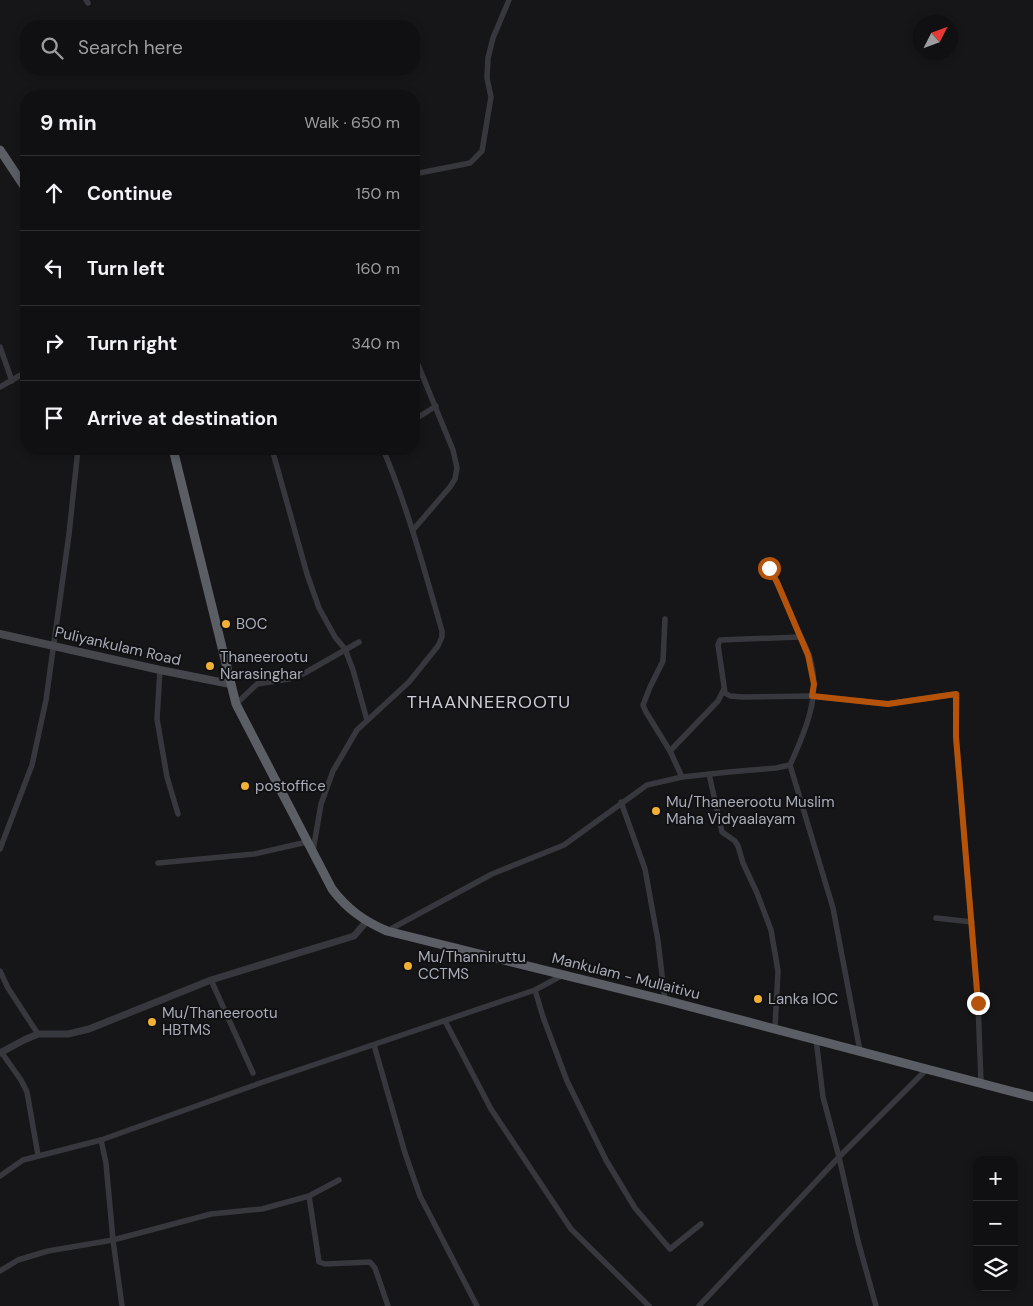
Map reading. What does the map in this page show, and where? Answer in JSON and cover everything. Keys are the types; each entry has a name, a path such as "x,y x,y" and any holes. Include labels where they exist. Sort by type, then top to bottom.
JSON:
{"highway":[{"path":"0,150 20,180"},
{"name":"Mankulam - Mullaitivu","path":"174,455 236,704 332,889 341,900 366,922 387,930 774,1028 1033,1097"}],"main road":[{"name":"Puliyankulam Road","path":"0,634 230,684"}],"street":[{"path":"420,173 470,163 482,151 491,97 487,78 488,58 493,38 509,0"},
{"path":"0,347 12,381"},
{"path":"0,388 20,376"},
{"path":"413,530 455,479 457,468 454,450 436,406 420,376"},
{"path":"420,416 436,406"},
{"path":"0,849 32,765 46,700 77,455"},
{"path":"274,455 310,583 323,615 335,637 345,649 367,720"},
{"path":"313,852 321,804 333,770 357,730 409,682 438,646 442,637 442,631 413,530 399,486 386,455"},
{"path":"769,568 777,582 808,655 813,672 812,706 805,732 790,765 832,908 860,1051"},
{"path":"665,619 663,661 650,687 644,705 682,777"},
{"path":"800,637 720,640 718,645 725,693 730,696 742,697 812,696 888,704 956,694 956,737 978,1003 980,1082"},
{"path":"236,704 257,684 289,679 303,674 359,642"},
{"path":"160,670 157,718 166,777 178,814"},
{"path":"670,752 718,701 724,689"},
{"path":"387,930 492,874 564,845 647,784 682,777 790,765"},
{"path":"709,774 722,832 735,841 738,846 770,930 778,971 774,1028"},
{"path":"621,802 645,869 658,941 665,1000"},
{"path":"158,863 254,854 307,842"},
{"path":"936,918 972,922"},
{"path":"38,1155 26,1092 21,1080 1,1053 38,1034 68,1034 89,1029 211,980 354,936 366,922"},
{"path":"0,971 8,988 38,1034"},
{"path":"0,1176 23,1160 101,1140 266,1081 445,1022 535,990 565,974"},
{"path":"211,980 253,1073"},
{"path":"535,990 567,1081 606,1160 635,1208 670,1249 701,1224"},
{"path":"445,1022 490,1109 571,1229 649,1306"},
{"path":"816,1039 823,1097 840,1157 858,1241 876,1306"},
{"path":"374,1045 405,1153 420,1196 477,1306"},
{"path":"700,1306 840,1157 927,1069"},
{"path":"101,1140 106,1163 113,1240 122,1306"},
{"path":"0,1271 18,1260 48,1251 113,1240 191,1218 262,1209 309,1196 339,1180"},
{"path":"309,1196 319,1262 325,1264 370,1262 376,1268 388,1306"}],"place":[{"name":"BOC","path":"226,624"},
{"name":"Thaneerootu Narasinghar","path":"210,666"},
{"name":"postoffice","path":"245,786"},
{"name":"Mu/Thaneerootu Muslim Maha Vidyaalayam","path":"656,811"},
{"name":"Mu/Thanniruttu CCTMS","path":"408,966"},
{"name":"Lanka IOC","path":"758,999"},
{"name":"Mu/Thaneerootu HBTMS","path":"152,1022"}],"district":[{"name":"THAANNEEROOTU","path":"489,702"}],"route":[{"path":"769,568 777,582 808,655 813,672 812,696 888,704 956,694 956,737 978,1003"}]}
